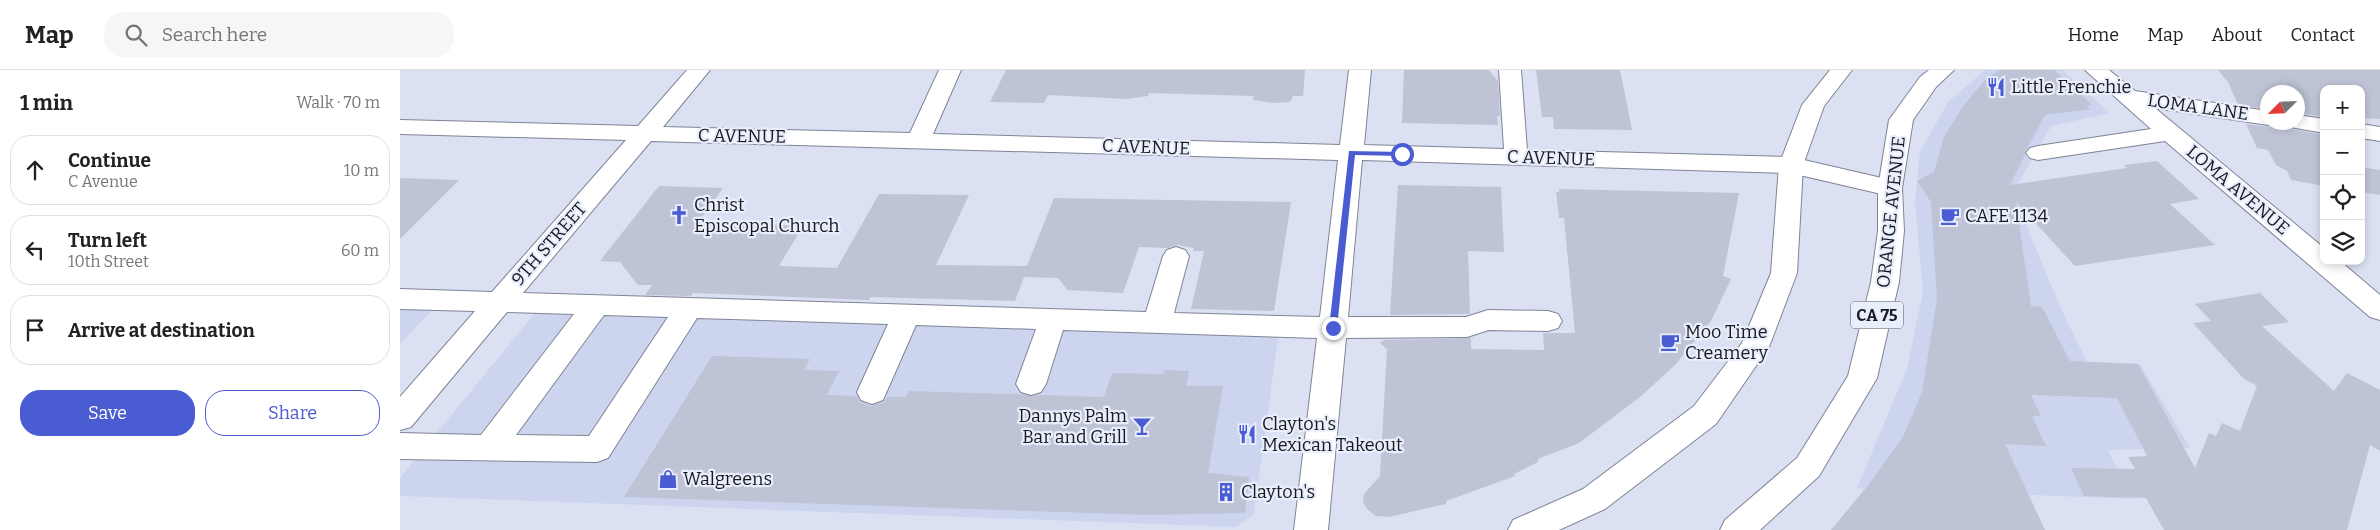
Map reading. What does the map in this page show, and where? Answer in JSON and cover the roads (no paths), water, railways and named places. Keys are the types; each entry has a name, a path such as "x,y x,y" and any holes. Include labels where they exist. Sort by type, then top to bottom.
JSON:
{"main road":[{"name":"9TH STREET","path":"400,418 699,70"},
{"path":"918,141 950,70"},
{"path":"1311,530 1360,70"},
{"path":"1510,70 1516,157"},
{"path":"1526,530 1594,499 1705,416 1750,355 1755,347 1784,273 1791,165 1813,105 1840,70"},
{"name":"ORANGE AVENUE","path":"1737,530 1808,467 1862,378 1885,282 1891,231 1890,188 1901,120 1928,82 1943,70"},
{"name":"LOMA AVENUE","path":"2096,70 2380,310"},
{"name":"LOMA LANE","path":"2128,97 2260,117"},
{"path":"2305,123 2320,125"},
{"name":"C AVENUE","path":"400,127 1791,165 1890,188"},
{"path":"2365,132 2380,134"},
{"path":"2038,154 2170,133"},
{"path":"1157,323 1176,256"},
{"path":"400,299 1333,328 1467,327 1488,320 1548,321"},
{"path":"489,448 597,306"},
{"path":"400,446 597,449 689,308"},
{"path":"872,392 906,315"},
{"path":"1031,384 1053,319"}],"place":[{"name":"Little Frenchie","path":"1996,87"},
{"name":"Christ Episcopal Church","path":"679,215"},
{"name":"CAFE 1134","path":"1950,216"},
{"name":"Moo Time Creamery","path":"1670,342"},
{"name":"Dannys Palm Bar and Grill","path":"1142,426"},
{"name":"Clayton's Mexican Takeout","path":"1247,434"},
{"name":"Walgreens","path":"668,479"},
{"name":"Clayton's","path":"1226,492"}]}
